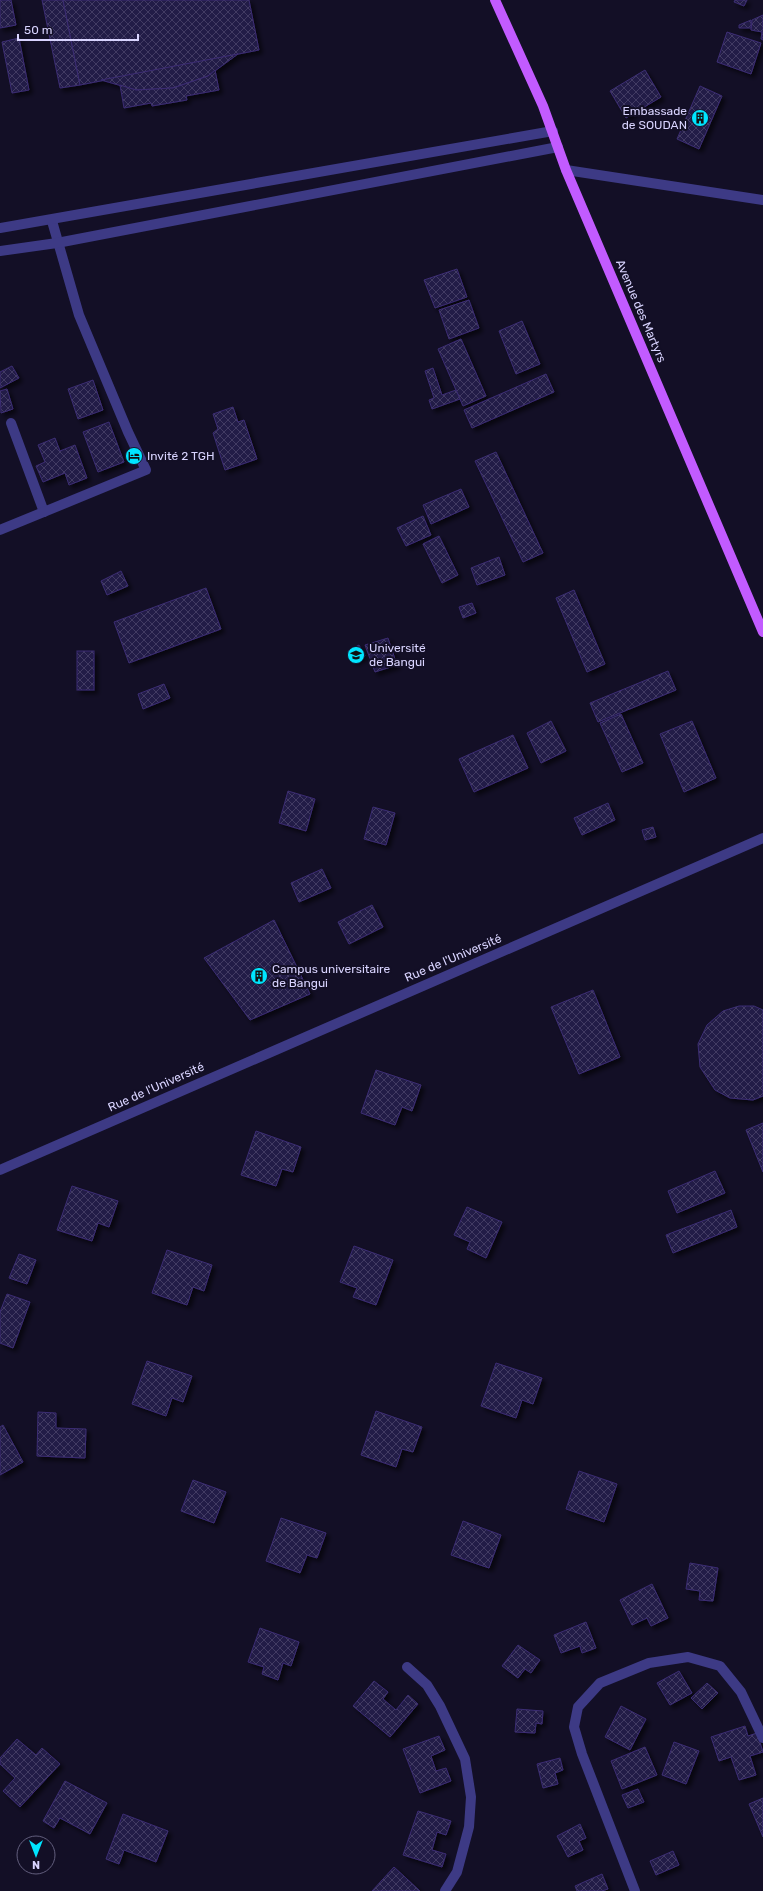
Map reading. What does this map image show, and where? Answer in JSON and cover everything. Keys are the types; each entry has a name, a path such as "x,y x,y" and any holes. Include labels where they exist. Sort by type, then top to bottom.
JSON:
{"main road":[{"name":"Avenue des Martyrs","path":"495,0 552,131 566,170 763,632"}],"street":[{"path":"0,228 52,221 552,131"},
{"path":"0,251 57,243 558,147"},
{"path":"566,170 763,200"},
{"path":"0,530 146,470 128,432 79,315 57,243 52,221"},
{"path":"11,423 44,512"},
{"name":"Rue de l'Université","path":"0,1170 763,838"},
{"path":"635,1891 582,1754 574,1726 578,1707 600,1682 649,1663 688,1656 720,1666 741,1692 763,1738"},
{"path":"407,1667 430,1690 440,1706 465,1759 471,1797 469,1827 457,1872 445,1891"}],"building":[{"path":"0,0 11,0 16,25 0,28"},
{"path":"42,0 63,0 80,85 60,88"},
{"path":"63,0 249,0 259,50 80,85"},
{"path":"735,0 747,0 744,6 734,2"},
{"path":"763,15 763,40 761,39 762,32 751,30 752,20"},
{"path":"751,20 751,28 739,28 739,25"},
{"path":"727,32 761,43 751,74 717,62"},
{"path":"19,38 29,90 12,93 2,42"},
{"path":"238,54 208,76 173,88 136,90 101,80"},
{"path":"215,70 219,90 186,96 187,100 152,106 151,103 124,108 120,85 136,90 173,88 208,76"},
{"name":"Embassade de SOUDAN","path":"645,70 661,97 626,118 610,91"},
{"name":"Embassade de SOUDAN","path":"700,86 722,96 699,149 677,139"},
{"path":"457,269 467,297 435,308 424,280"},
{"path":"469,300 479,328 449,339 439,310"},
{"path":"522,321 540,364 516,374 499,331"},
{"path":"461,339 486,396 463,406 438,349"},
{"path":"12,366 19,378 0,388 0,372"},
{"path":"433,368 442,395 456,390 460,399 432,409 429,400 434,398 425,371"},
{"path":"546,374 554,392 472,428 464,410"},
{"path":"93,380 103,410 78,419 68,389"},
{"path":"7,389 13,409 1,413 0,391"},
{"path":"233,407 238,422 244,420 257,459 225,470 213,433 218,429 213,414"},
{"path":"109,422 124,462 98,472 83,432"},
{"path":"55,438 60,451 75,445 87,478 69,485 65,473 43,482 36,466 45,462 38,445"},
{"path":"496,452 543,553 523,562 475,461"},
{"path":"461,489 469,507 431,524 423,505"},
{"path":"423,516 431,535 406,546 397,528"},
{"path":"439,536 458,575 442,583 423,544"},
{"path":"499,557 505,575 477,585 471,568"},
{"path":"121,571 128,586 107,595 101,581"},
{"path":"206,588 221,629 129,663 114,622"},
{"path":"574,590 605,664 587,672 556,598"},
{"path":"472,603 476,613 463,618 459,607"},
{"path":"388,638 397,665 375,672 365,645"},
{"path":"359,645 365,656 353,662 348,651"},
{"path":"77,651 94,651 94,690 77,690"},
{"path":"668,671 676,690 598,722 590,703"},
{"path":"164,684 170,698 143,709 138,694"},
{"path":"621,714 643,763 622,772 600,723"},
{"path":"551,721 566,751 541,763 527,733"},
{"path":"692,721 716,778 684,792 660,734"},
{"path":"513,735 528,768 474,792 459,759"},
{"path":"288,791 315,799 306,831 279,823"},
{"path":"608,803 615,820 582,835 574,818"},
{"path":"373,807 395,813 386,845 364,839"},
{"path":"653,827 656,837 645,840 642,830"},
{"path":"322,869 331,888 299,902 291,883"},
{"path":"372,905 383,927 349,944 338,922"},
{"name":"Campus universitaire de Bangui","path":"274,920 310,994 250,1020 204,958"},
{"path":"593,990 620,1057 579,1074 551,1007"},
{"path":"739,1006 754,1006 763,1010 763,1096 753,1100 730,1098 715,1090 700,1067 698,1044 707,1025 723,1011"},
{"path":"376,1070 421,1085 412,1111 402,1107 395,1125 361,1113"},
{"path":"763,1123 763,1172 746,1130"},
{"path":"256,1131 301,1147 293,1172 282,1169 276,1186 241,1175"},
{"path":"715,1171 725,1193 677,1213 668,1191"},
{"path":"72,1186 118,1201 109,1227 98,1223 92,1241 57,1230"},
{"path":"467,1207 502,1222 486,1258 467,1249 470,1242 454,1235"},
{"path":"731,1210 737,1227 673,1253 666,1235"},
{"path":"354,1246 393,1260 376,1305 353,1297 357,1288 340,1282"},
{"path":"167,1250 212,1265 204,1291 193,1287 187,1305 152,1293"},
{"path":"19,1254 36,1260 27,1284 9,1278"},
{"path":"7,1294 30,1302 13,1348 0,1343 0,1312"},
{"path":"147,1361 192,1376 183,1402 172,1398 166,1416 132,1404"},
{"path":"496,1363 542,1378 533,1404 522,1400 516,1418 481,1406"},
{"path":"376,1411 422,1427 413,1452 402,1449 396,1467 361,1455"},
{"path":"38,1412 56,1413 56,1428 86,1429 85,1458 37,1456"},
{"path":"3,1425 23,1462 0,1475 0,1427"},
{"path":"579,1471 617,1484 604,1522 566,1509"},
{"path":"193,1480 226,1492 214,1523 181,1511"},
{"path":"281,1518 326,1533 317,1558 307,1555 300,1573 266,1561"},
{"path":"463,1521 501,1535 489,1568 451,1555"},
{"path":"690,1563 718,1568 713,1601 699,1600 700,1591 686,1589"},
{"path":"652,1584 668,1618 651,1626 647,1618 632,1625 620,1600"},
{"path":"586,1622 596,1648 582,1653 580,1646 561,1653 554,1635"},
{"path":"260,1628 299,1642 291,1666 283,1663 278,1680 262,1674 264,1667 248,1662"},
{"path":"518,1645 540,1660 531,1673 525,1669 518,1678 502,1666"},
{"path":"679,1671 692,1693 670,1705 657,1683"},
{"path":"374,1681 388,1692 383,1699 396,1710 408,1695 418,1704 390,1737 353,1706"},
{"path":"707,1683 718,1693 702,1709 691,1698"},
{"path":"621,1706 646,1719 630,1750 605,1737"},
{"path":"517,1709 543,1711 542,1724 536,1723 535,1733 515,1732"},
{"path":"745,1726 748,1736 757,1733 763,1752 750,1756 756,1775 739,1780 731,1757 719,1761 711,1737"},
{"path":"439,1736 445,1750 431,1756 436,1771 446,1768 451,1781 420,1793 403,1749"},
{"path":"17,1739 36,1755 42,1748 60,1764 20,1807 3,1791 15,1778 0,1764 0,1758"},
{"path":"674,1742 699,1751 686,1784 662,1775"},
{"path":"645,1747 657,1775 622,1789 611,1761"},
{"path":"560,1758 563,1770 555,1773 558,1784 543,1788 537,1764"},
{"path":"65,1781 107,1803 90,1834 60,1818 54,1828 43,1821"},
{"path":"638,1789 644,1802 628,1808 622,1795"},
{"path":"763,1798 763,1837 749,1804"},
{"path":"418,1811 451,1821 446,1835 437,1832 432,1850 446,1854 442,1867 403,1855"},
{"path":"123,1814 168,1831 156,1862 124,1850 119,1864 106,1859"},
{"path":"580,1824 586,1838 579,1841 583,1850 568,1857 557,1836"},
{"path":"673,1851 679,1865 656,1875 650,1861"},
{"path":"394,1867 420,1891 372,1891"},
{"path":"602,1874 608,1889 602,1891 577,1891 575,1886"}],"place":[{"name":"Embassade de SOUDAN","path":"700,118"},
{"name":"Invité 2 TGH","path":"134,456"},
{"name":"Université de Bangui","path":"356,655"},
{"name":"Campus universitaire de Bangui","path":"259,976"}]}
